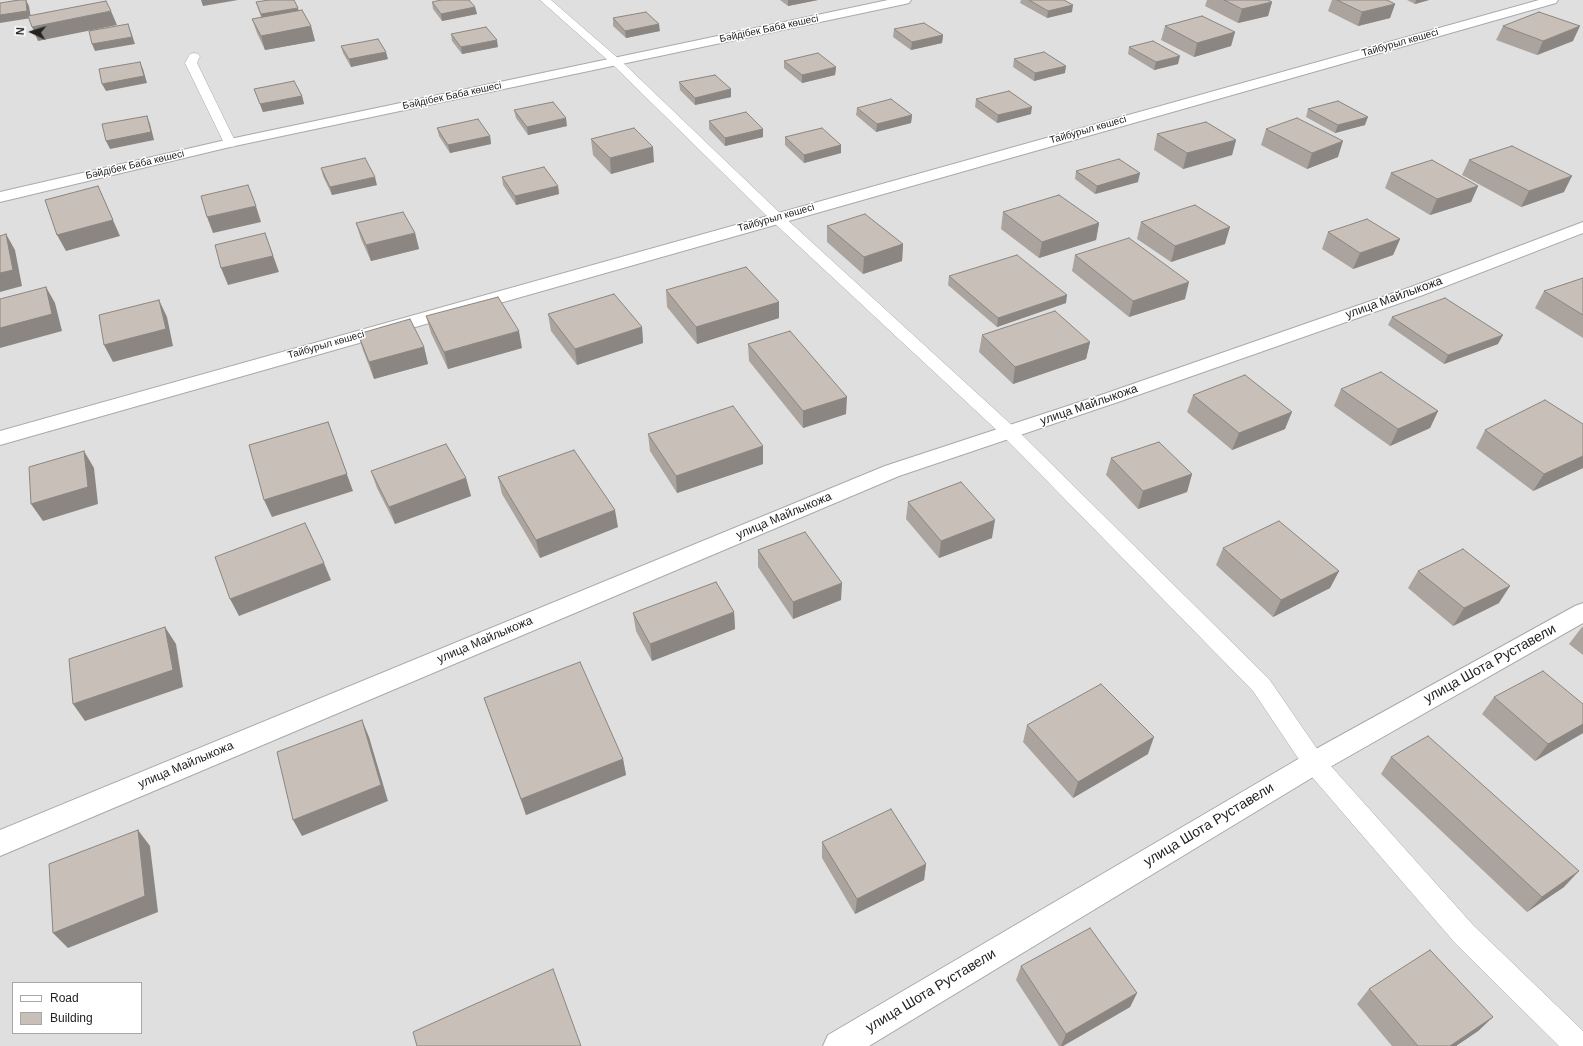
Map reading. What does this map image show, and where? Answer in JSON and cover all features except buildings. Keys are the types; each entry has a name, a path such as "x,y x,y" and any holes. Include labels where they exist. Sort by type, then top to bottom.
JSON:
{"street":[{"name":"Тайбурыл көшесі","path":"0,438 1552,0"},
{"name":"Бәйдібек Баба көшесі","path":"0,197 230,143 895,1"},
{"name":"улица Майлыкожа","path":"0,843 892,471 1417,291 1583,227"},
{"name":"улица Шота Руставели","path":"839,1046 1314,763 1583,612"}],"lane":[{"path":"545,0 615,61 778,218 1009,432 1261,685 1314,763 1464,934 1579,1046"},
{"path":"194,56 191,63 230,143"}],"shaded area":[{"path":"0,0 1583,0 1583,1046 0,1046"}]}
